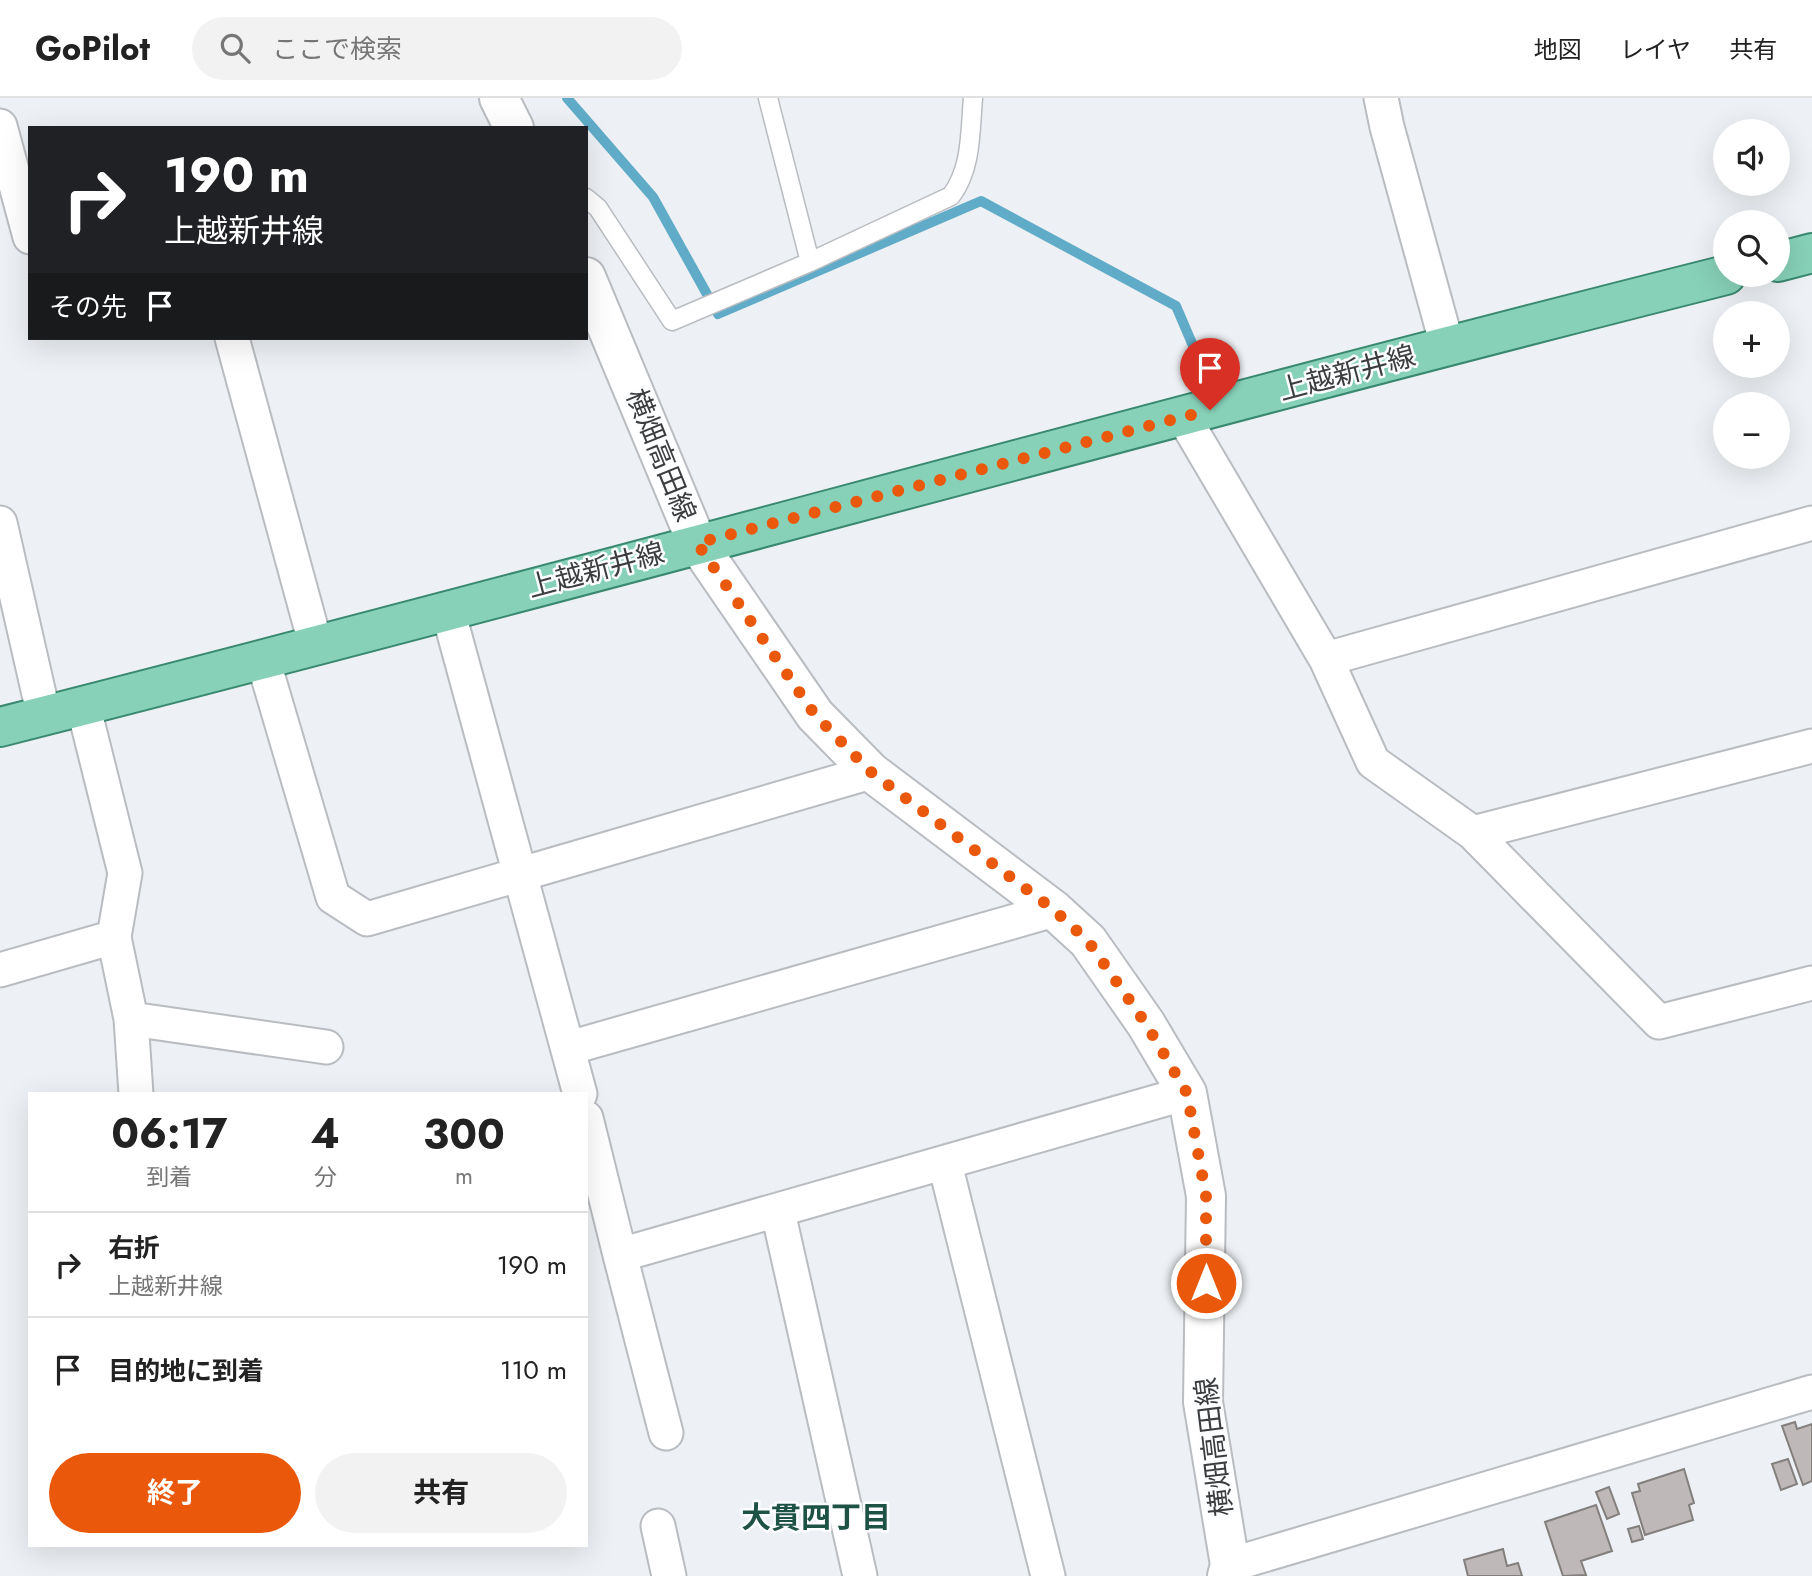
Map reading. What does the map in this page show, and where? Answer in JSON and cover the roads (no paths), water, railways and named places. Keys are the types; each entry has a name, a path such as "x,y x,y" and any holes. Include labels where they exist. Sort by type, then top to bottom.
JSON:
{"main road":[{"path":"499,98 513,126"},
{"path":"1790,258 1812,253"},
{"name":"上越新井線","path":"0,727 1184,418 1447,345 1713,278"},
{"name":"横畑高田線","path":"588,282 697,543 815,715 871,772 1054,910 1088,941 1146,1024 1187,1093 1206,1196 1203,1402 1229,1571"}],"street":[{"path":"1381,98 1447,345"},
{"path":"0,126 28,230"},
{"path":"233,340 316,646"},
{"path":"1184,418 1326,659 1373,762 1473,833 1659,1023 1812,983"},
{"path":"0,523 44,716"},
{"path":"1326,659 1812,523"},
{"path":"448,611 580,1092"},
{"path":"263,660 333,897 367,919 871,772"},
{"path":"83,705 125,873 114,937 131,1019 136,1092"},
{"path":"1473,833 1812,746"},
{"path":"569,1048 1054,910"},
{"path":"0,970 114,937"},
{"path":"131,1019 326,1047"},
{"path":"620,1255 1187,1093"},
{"path":"588,1126 666,1433"},
{"path":"945,1164 1048,1576"},
{"path":"778,1212 860,1576"},
{"path":"1229,1571 1812,1392"},
{"path":"657,1527 669,1576"}],"lane":[{"path":"768,98 810,262"},
{"path":"588,200 598,208 672,321 810,262 951,196 962,182 967,162 972,98"}],"waterway":[{"path":"567,98 653,197 718,314 981,201 1176,306 1197,355"}],"district":[{"name":"大貫四丁目","path":"816,1517"}]}
